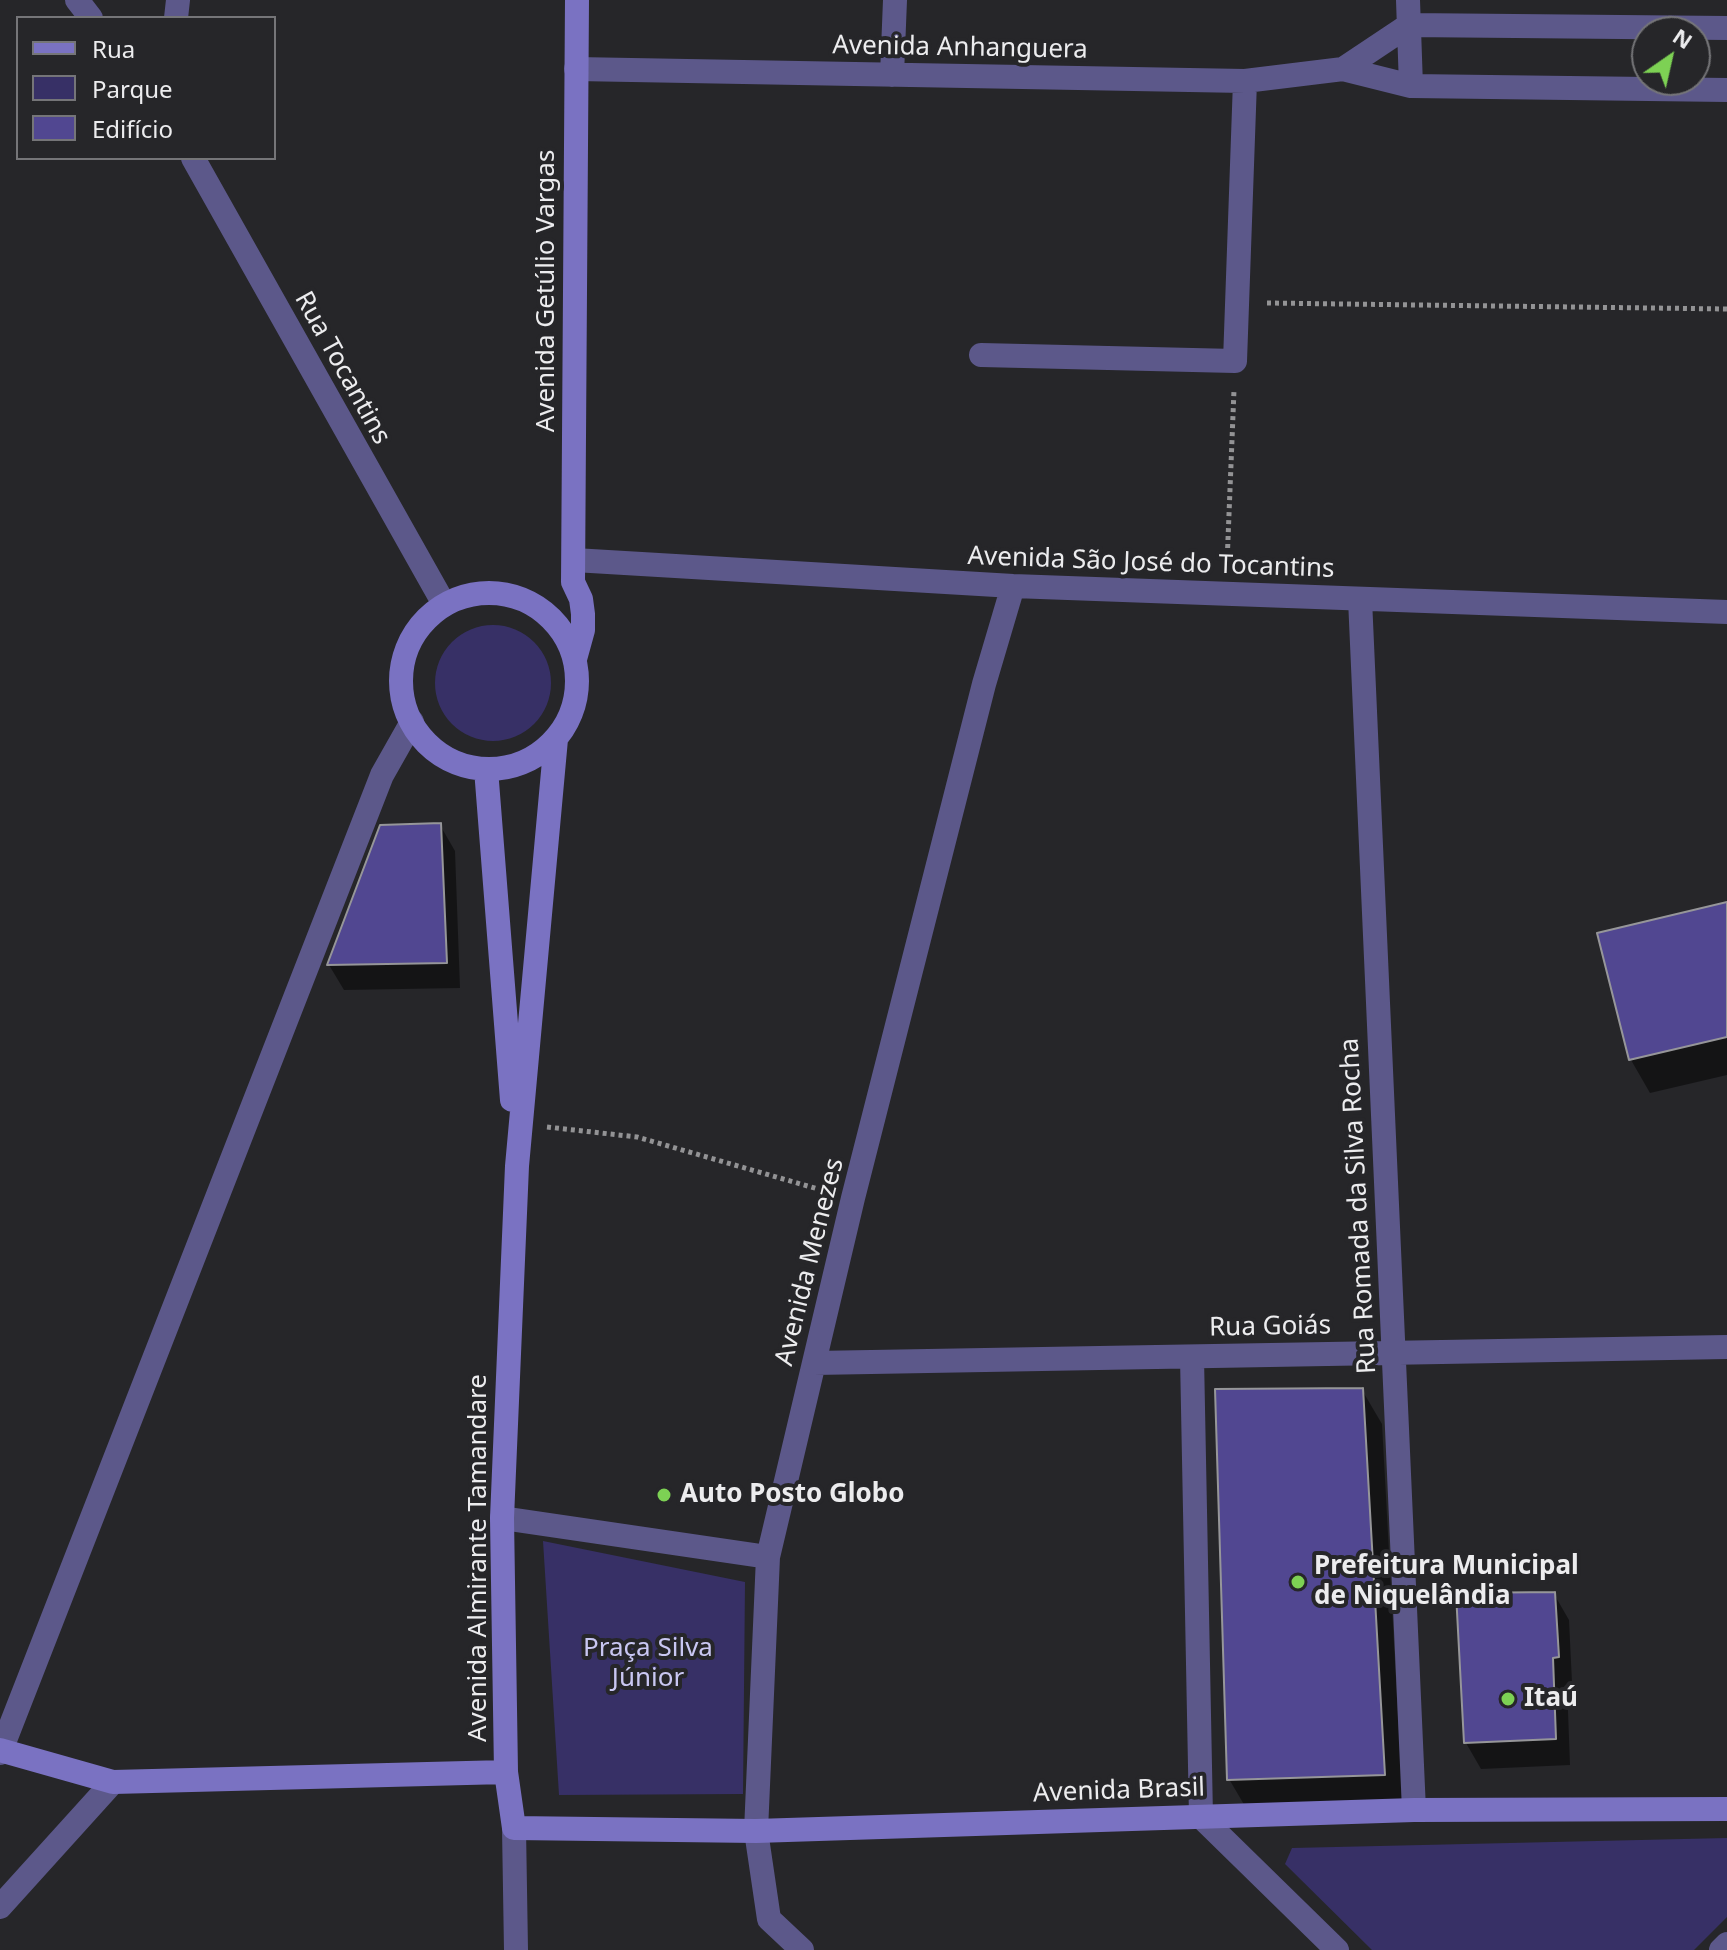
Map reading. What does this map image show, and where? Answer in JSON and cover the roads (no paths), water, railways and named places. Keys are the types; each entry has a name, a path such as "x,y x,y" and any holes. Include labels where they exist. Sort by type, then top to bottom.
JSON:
{"street":[{"path":"77,0 89,16"},
{"name":"Avenida Getúlio Vargas","path":"575,659 583,630 581,599 574,571 577,0"},
{"path":"892,75 895,0"},
{"path":"1408,0 1411,86"},
{"path":"1409,25 1727,28"},
{"name":"Avenida Anhanguera","path":"1343,69 1409,25"},
{"name":"Avenida Anhanguera","path":"576,69 1245,81 1343,69 1411,86 1727,90"},
{"path":"981,355 1235,361 1245,81"},
{"name":"Rua Tocantins","path":"194,160 444,604"},
{"path":"539,611 574,571"},
{"name":"Avenida São José do Tocantins","path":"574,571 1727,612"},
{"name":"Avenida Menezes","path":"802,1950 769,1919 756,1831 768,1557 853,1198 984,684 1013,586"},
{"path":"503,594 528,602 539,611 556,624 575,659 577,687 570,717 556,739 536,756 512,767 486,769 452,761 421,738 403,704 400,674 408,644 420,626 444,604 466,595 503,594"},
{"name":"Rua Romada da Silva Rocha","path":"1360,599 1414,1810"},
{"path":"412,722 382,775 0,1751 113,1782 506,1772"},
{"name":"Avenida Almirante Tamandare","path":"516,1950 514,1828 506,1772 502,1518 517,1166 556,739"},
{"name":"Avenida Almirante Tamandare","path":"486,769 517,1166"},
{"name":"Rua Goiás","path":"814,1363 1727,1347"},
{"path":"1192,1357 1201,1817 1337,1950"},
{"path":"502,1518 768,1557"},
{"path":"0,1907 113,1782"},
{"name":"Avenida Brasil","path":"514,1828 756,1831 1414,1810 1727,1809"},
{"path":"1721,1950 1727,1944"}],"place":[{"name":"Auto Posto Globo","path":"664,1495"},
{"name":"Prefeitura Municipal de Niquelândia","path":"1298,1582"},
{"name":"Itaú","path":"1508,1699"}],"park label":[{"name":"Praça Silva Júnior","path":"648,1664"}]}
